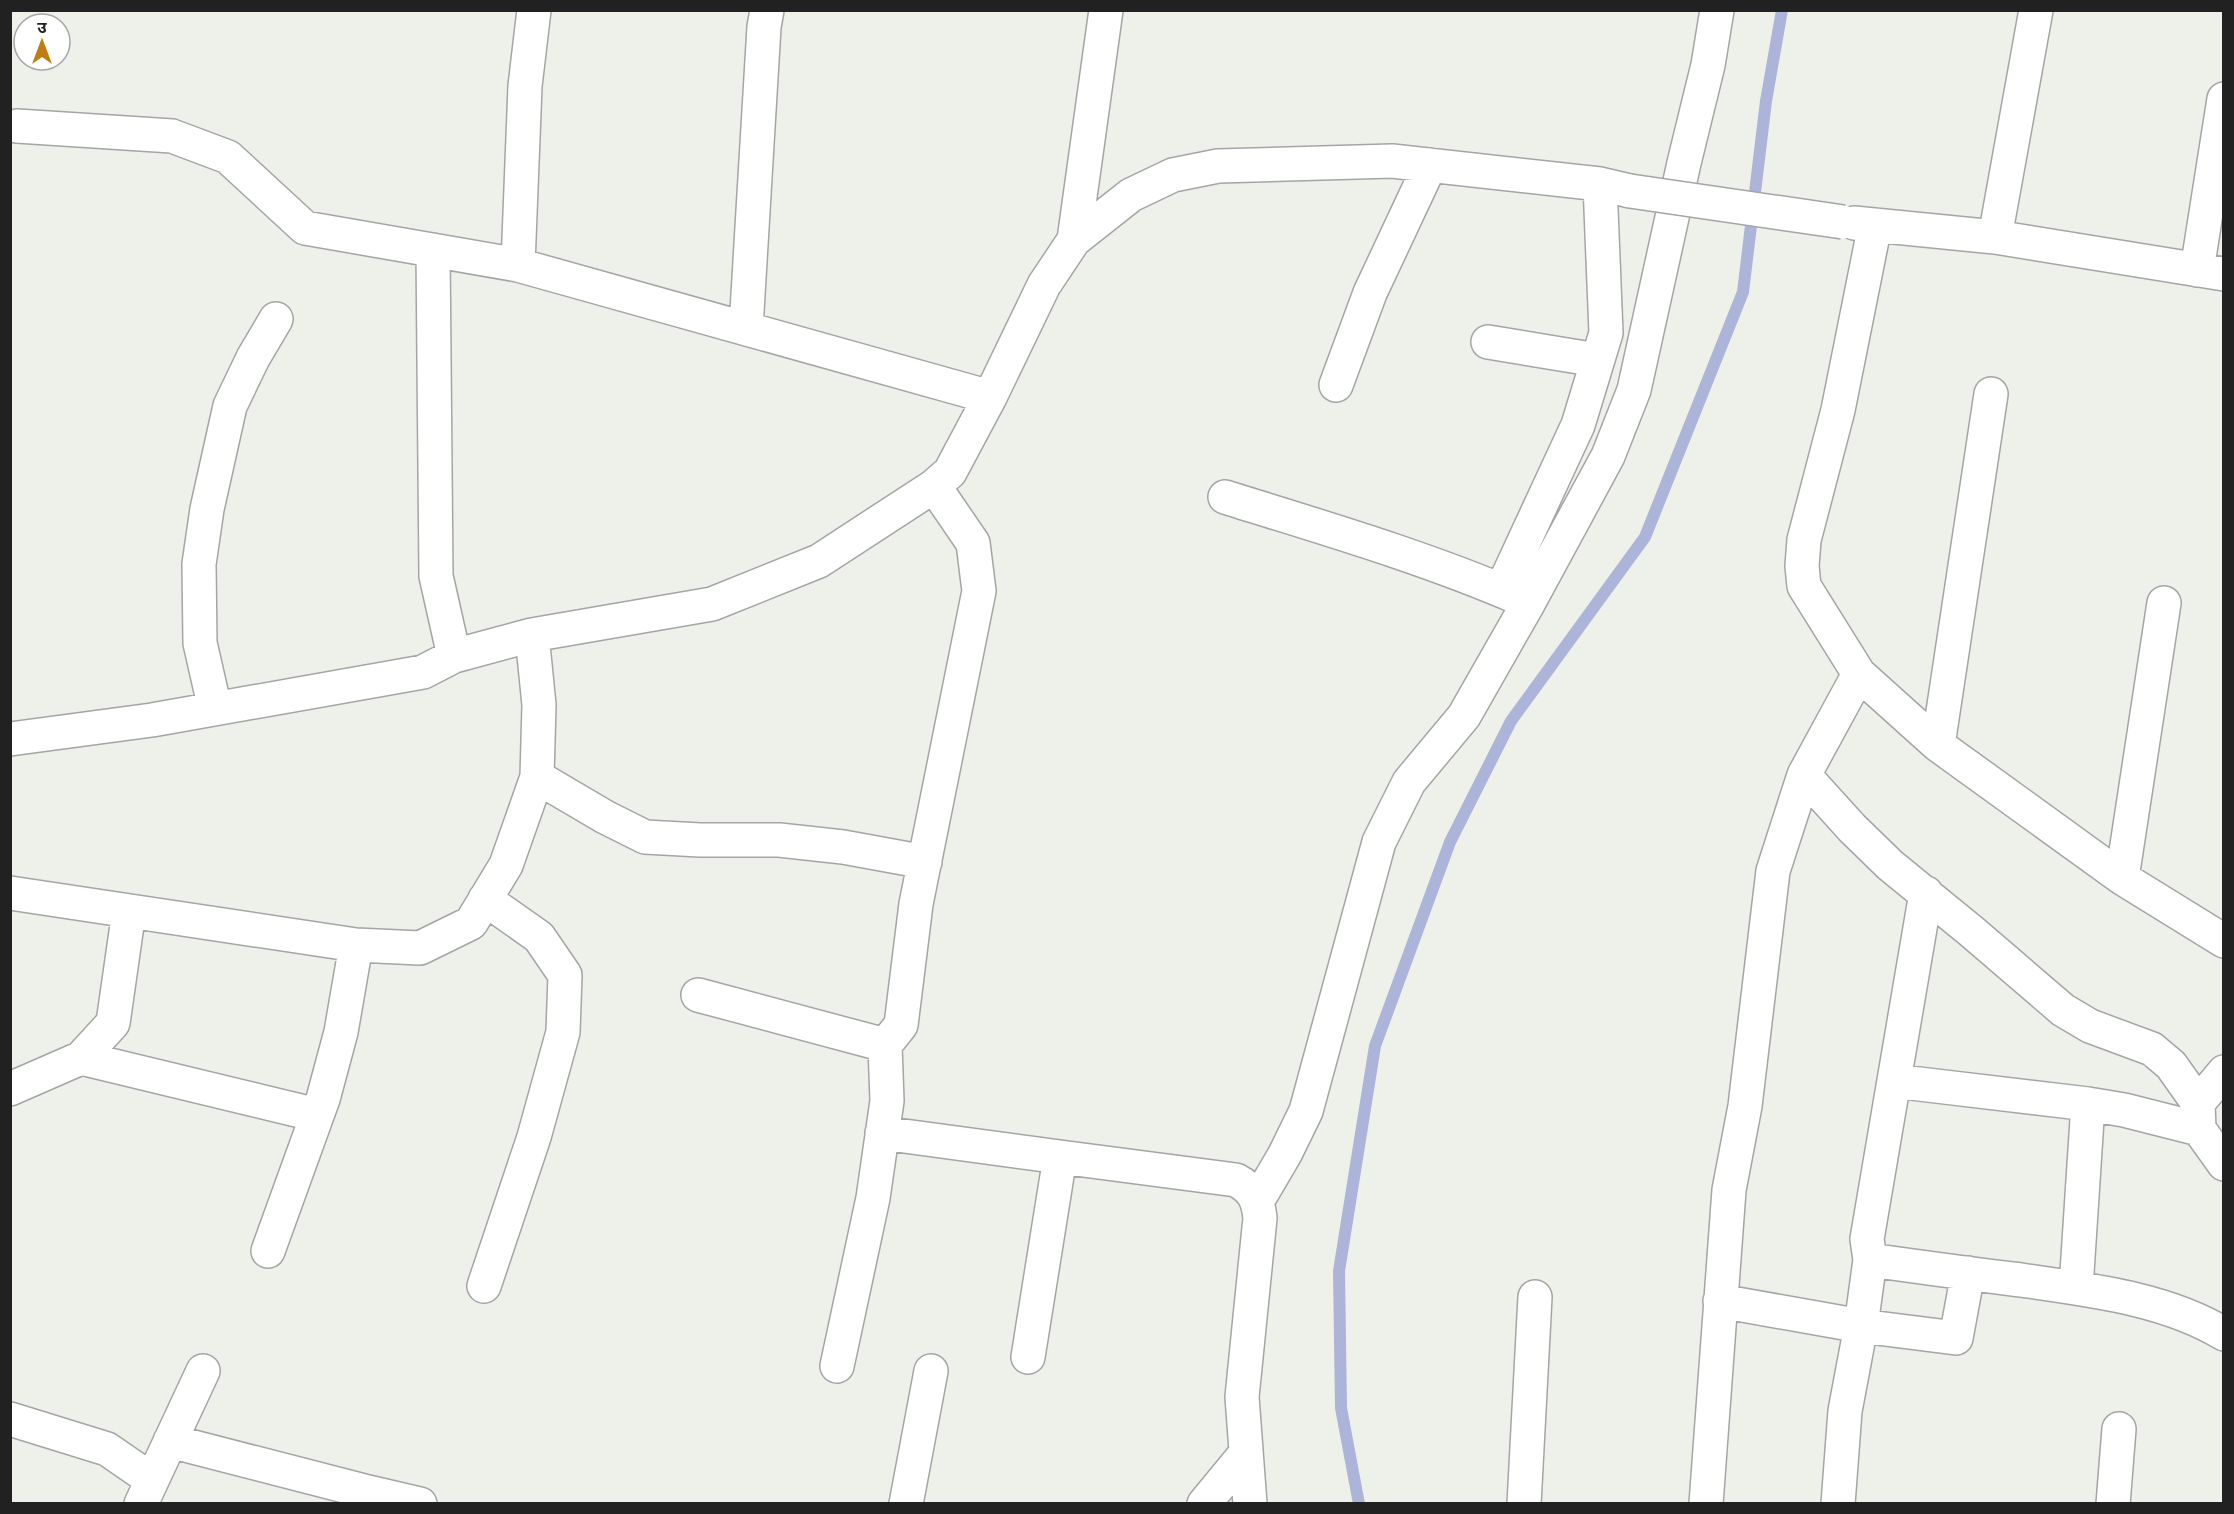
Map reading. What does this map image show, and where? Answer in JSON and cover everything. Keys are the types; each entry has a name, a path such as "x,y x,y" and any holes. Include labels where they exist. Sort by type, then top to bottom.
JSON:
{"street":[{"path":"519,265 525,86 534,10"},
{"path":"746,328 764,27 767,10"},
{"path":"1074,240 1106,10"},
{"path":"1258,1200 1286,1154 1306,1111 1379,842 1409,782 1464,716 1529,602 1608,456 1634,390 1708,65 1717,10"},
{"path":"1995,237 2036,10"},
{"path":"10,739 152,720 423,672 454,656 532,635 712,604 819,561 934,486 950,472 990,397 1044,285 1074,240 1131,195 1173,176 1218,166 1392,161 1615,188 1843,222 1995,237 2210,272 2223,99"},
{"path":"17,126 172,136 228,157 305,228 519,265 990,397"},
{"path":"1336,385 1370,293 1430,165"},
{"path":"1498,588 1508,576 1578,425 1606,333 1615,188"},
{"path":"1875,225 1838,410 1804,540 1802,566 1804,586 1859,674 1938,744 2122,878 2223,941"},
{"path":"433,250 436,576 454,656"},
{"path":"215,709 200,644 199,564 207,509 230,406 253,358 276,319"},
{"path":"1488,342 1597,360"},
{"path":"1938,744 1991,394"},
{"path":"837,1366 873,1198 887,1101 885,1045 901,1024 916,904 979,591 974,543 934,486"},
{"path":"1226,497 1345,534 1498,588 1529,602"},
{"path":"2122,878 2164,603"},
{"path":"10,893 356,945 420,948 471,923 506,865 537,777 539,705 532,635"},
{"path":"1706,1503 1730,1190 1745,1106 1773,871 1804,775 1859,674"},
{"path":"1804,775 1852,828 1890,865 2063,1011 2090,1026 2152,1050 2171,1065 2223,1164"},
{"path":"537,777 605,817 645,837 779,840 843,847 925,862"},
{"path":"1838,1503 1845,1411 1861,1326 1870,1260 1867,1239 1926,894"},
{"path":"484,1286 534,1137 563,1032 565,975 539,937 485,899"},
{"path":"10,1089 81,1058 113,1023 129,911"},
{"path":"268,1251 317,1115 341,1032 356,945"},
{"path":"698,995 885,1045"},
{"path":"81,1058 317,1115"},
{"path":"2199,1116 2223,1072"},
{"path":"1894,1081 2124,1110 2199,1116"},
{"path":"2076,1288 2088,1104"},
{"path":"882,1133 1236,1180 1248,1186 1258,1200 1260,1218 1242,1397 1250,1503"},
{"path":"1028,1357 1060,1157"},
{"path":"1870,1260 2076,1288 2172,1309 2206,1323 2223,1334"},
{"path":"1720,1301 1861,1326 1956,1338 1968,1273"},
{"path":"1524,1503 1534,1297"},
{"path":"10,1419 107,1449 147,1492 203,1371"},
{"path":"906,1503 931,1371"},
{"path":"2113,1503 2119,1429"},
{"path":"170,1441 363,1497 420,1503"},
{"path":"1204,1503 1246,1453"}],"waterway":[{"path":"1359,1504 1341,1408 1339,1271 1375,1046 1450,842 1511,721 1645,537 1743,292 1766,101 1782,10"}]}
